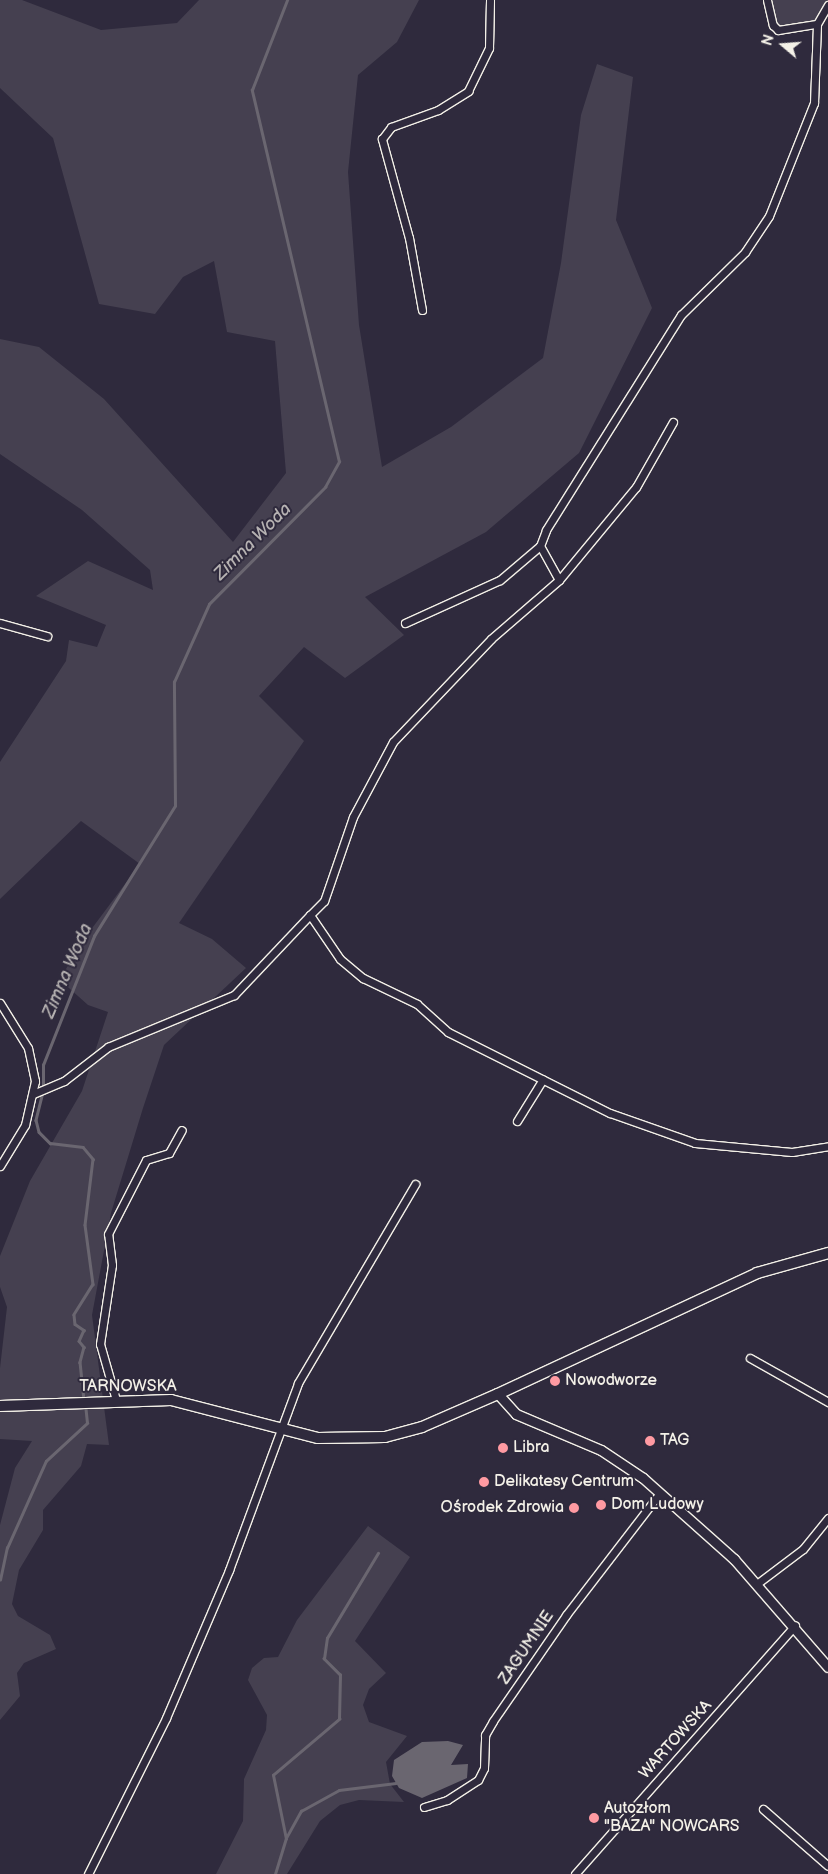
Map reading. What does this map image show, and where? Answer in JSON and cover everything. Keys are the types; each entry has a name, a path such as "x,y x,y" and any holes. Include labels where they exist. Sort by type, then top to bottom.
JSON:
{"main road":[{"name":"TARNOWSKA","path":"0,1406 116,1400 187,1402 279,1429 340,1440 404,1433 498,1394 757,1273 828,1253"}],"street":[{"path":"422,310 409,238 382,139 391,127 438,110 468,92 489,48 490,0"},
{"path":"767,0 778,30 817,24"},
{"path":"405,623 500,580 540,546 573,484 681,315 745,252 769,216 814,103 817,24 828,5"},
{"path":"33,1094 64,1081 108,1047 234,995 324,901 353,817 393,742 491,639 559,580 636,487 673,422"},
{"path":"540,546 559,580"},
{"path":"0,623 47,636"},
{"path":"310,915 340,959 363,978 417,1004 448,1032 610,1113 688,1141 792,1152 828,1146"},
{"path":"0,1003 28,1048 35,1071 33,1094 25,1125 0,1166"},
{"path":"517,1121 543,1079"},
{"path":"116,1400 100,1344 112,1265 108,1234 146,1160 169,1153 182,1130"},
{"path":"88,1874 166,1718 228,1570 279,1429 302,1376 415,1184"},
{"path":"750,1358 828,1402"},
{"path":"498,1394 516,1414 601,1450 660,1493 758,1583 795,1624 828,1667"},
{"name":"ZAGUMNIE","path":"424,1807 455,1796 478,1780 484,1768 485,1735 493,1721 566,1615 660,1493"},
{"path":"758,1583 803,1550 828,1518"},
{"name":"WARTOWSKA","path":"575,1874 795,1624"},
{"path":"763,1809 828,1866"}],"shaded area":[{"path":"0,0 22,0 101,30 177,23 199,0 419,0 397,42 358,75 348,172 359,325 382,467 451,427 543,358 561,263 581,115 597,64 633,77 616,220 652,308 579,453 486,532 365,597 404,635 345,678 304,647 259,696 304,741 179,923 212,939 246,968 164,1045 143,1108 111,1213 92,1315 109,1445 87,1444 81,1466 43,1510 43,1530 19,1570 12,1604 18,1616 50,1635 56,1649 24,1663 17,1673 20,1696 0,1720 0,1525 15,1468 32,1441 0,1439 0,1368 7,1307 0,1287 0,1256 30,1181 82,1091 108,1012 88,1005 60,980 78,947 140,864 81,821 0,899 0,762 66,661 69,640 97,647 106,625 36,596 88,561 153,590 150,570 82,510 0,454 0,339 39,347 104,399 233,542 286,473 275,341 227,332 214,261 183,277 155,314 99,304 53,138 0,88"},
{"path":"763,0 828,0 828,6 818,23 778,30"},
{"path":"368,1526 410,1557 355,1641 386,1673 369,1689 363,1705 369,1722 407,1736 386,1762 390,1784 404,1802 359,1800 340,1805 320,1821 287,1874 216,1874 243,1821 244,1779 266,1730 267,1715 248,1680 252,1668 264,1658 278,1657 297,1620"},
{"path":"448,1741 463,1745 451,1765 468,1764 467,1778 422,1798 399,1788 392,1776 394,1760 422,1742"}],"waterway":[{"name":"Zimna Woda","path":"43,1086 43,1065 94,936 175,806 174,682 209,604 325,487 339,462 252,90 287,0"},
{"name":"Zimna Woda","path":"42,1096 36,1120 39,1132 50,1143 83,1147 93,1159 85,1225 93,1284 74,1315 75,1324 84,1330 79,1341 84,1347 80,1362 84,1399"},
{"name":"Zimna Woda","path":"0,1580 7,1548 46,1461 87,1423 85,1405"},
{"path":"275,1874 286,1839 273,1775 339,1719 340,1675 324,1659 327,1638 378,1553"},
{"path":"286,1838 301,1811 339,1790 396,1783"}],"place":[{"name":"Nowodworze","path":"555,1381"},
{"name":"TAG","path":"650,1441"},
{"name":"Libra","path":"503,1448"},
{"name":"Delikatesy Centrum","path":"484,1482"},
{"name":"Dom Ludowy","path":"601,1505"},
{"name":"Ośrodek Zdrowia","path":"574,1508"},
{"name":"Autozłom \"BAZA\" NOWCARS","path":"594,1818"}]}
